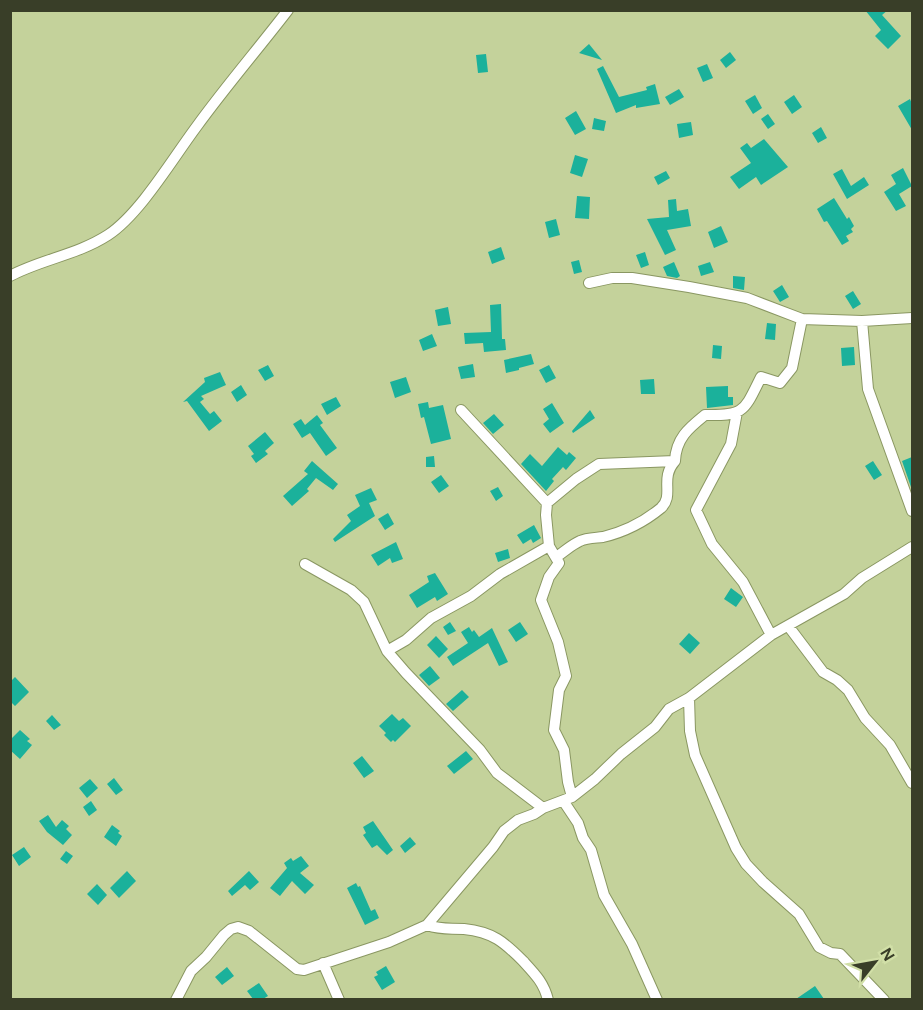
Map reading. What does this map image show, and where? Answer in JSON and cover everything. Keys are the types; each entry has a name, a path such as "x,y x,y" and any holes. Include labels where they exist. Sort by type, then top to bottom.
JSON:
{"street":[{"path":"10,276 45,261 73,254 107,236 128,220 214,103 288,10"},
{"path":"589,283 612,278 632,278 689,286 747,298 802,319 862,321 912,318"},
{"path":"556,557 581,540 618,533 642,522 663,506 668,491 666,480 668,469 675,461 675,453 684,432 705,415 731,416 746,406 761,377 780,383 792,368 802,319"},
{"path":"862,321 868,389 912,511"},
{"path":"462,410 547,503 549,546 559,563 549,577 541,600 558,642 566,676 559,690 554,730 564,750 568,799 591,850 604,896 632,944 657,999"},
{"path":"737,412 731,444 696,510 712,544 743,582 771,635"},
{"path":"547,503 576,479 599,464 675,461"},
{"path":"387,651 406,640 432,618 471,596 500,574 549,546"},
{"path":"176,999 191,971 224,935 238,927 249,931 297,969 304,970 389,942 427,925 494,847 504,831 518,819 568,799 655,728 669,709 689,698 771,635 789,627 844,594 862,578 912,547"},
{"path":"305,564 351,590 364,602 387,651 406,673 480,750 497,773 543,808"},
{"path":"789,627 823,672 848,690 865,718 890,745 912,783"},
{"path":"689,698 690,731 695,754 736,848 746,864 799,914 819,947 831,953 840,954 884,999"},
{"path":"427,925 491,935 508,944 544,984 548,999"},
{"path":"323,963 339,999"}],"building":[{"path":"865,10 888,10 882,15 901,36 888,49 875,36 881,30"},
{"path":"589,44 602,60 579,53"},
{"path":"730,52 736,60 726,68 720,60"},
{"path":"486,54 488,72 478,73 476,55"},
{"path":"707,64 713,78 703,82 697,68"},
{"path":"603,66 619,97 647,90 646,87 655,84 660,104 636,108 636,105 616,113 597,69"},
{"path":"679,89 684,97 670,105 665,97"},
{"path":"755,95 762,108 753,114 745,101"},
{"path":"794,95 802,107 792,114 784,102"},
{"path":"910,99 912,104 912,130 898,106"},
{"path":"576,111 586,129 575,135 565,118"},
{"path":"768,114 775,124 768,129 761,119"},
{"path":"594,118 606,121 604,131 592,129"},
{"path":"691,122 693,135 679,138 677,124"},
{"path":"821,127 827,138 818,143 812,133"},
{"path":"764,139 788,167 761,185 756,177 739,189 730,177 751,163 740,148 747,143 751,148"},
{"path":"575,155 588,159 582,177 570,173"},
{"path":"903,168 912,186 899,194 906,206 896,211 884,192 896,184 891,175"},
{"path":"842,169 851,186 864,177 869,185 847,199 833,174"},
{"path":"666,171 670,178 658,185 654,177"},
{"path":"577,196 590,197 589,219 575,218"},
{"path":"834,198 854,226 851,229 853,232 846,236 849,241 842,245 817,209"},
{"path":"676,199 677,211 688,209 691,226 667,230 676,250 665,255 647,219 669,217 668,200"},
{"path":"556,219 560,235 549,238 545,222"},
{"path":"721,226 728,242 714,248 708,232"},
{"path":"501,247 505,259 492,264 488,252"},
{"path":"645,252 649,265 641,268 636,255"},
{"path":"579,260 582,272 574,274 571,262"},
{"path":"674,262 680,276 677,278 667,276 663,267"},
{"path":"710,262 714,272 701,276 698,266"},
{"path":"733,276 745,277 744,290 733,288"},
{"path":"782,285 789,297 780,302 773,291"},
{"path":"853,291 861,304 853,309 845,296"},
{"path":"501,304 502,339 505,339 506,350 484,352 483,343 465,344 464,333 491,332 490,305"},
{"path":"448,307 451,324 438,326 435,310"},
{"path":"767,323 776,324 775,340 765,339"},
{"path":"432,334 437,346 423,351 419,340"},
{"path":"713,345 722,346 721,359 712,358"},
{"path":"854,347 855,365 842,366 841,348"},
{"path":"531,354 534,364 506,373 504,360"},
{"path":"473,364 475,377 461,379 458,367"},
{"path":"268,365 274,376 265,381 258,370"},
{"path":"549,365 556,378 546,383 539,370"},
{"path":"220,372 226,385 201,396 204,399 200,402 210,414 214,411 222,421 209,431 187,401 183,402 205,382 204,378"},
{"path":"406,377 411,392 395,398 390,382"},
{"path":"654,379 655,394 641,394 640,380"},
{"path":"241,385 247,395 237,402 231,392"},
{"path":"728,386 728,397 733,397 733,405 707,408 706,387"},
{"path":"336,397 341,406 327,415 321,404"},
{"path":"428,402 429,408 443,405 451,439 431,444 418,404"},
{"path":"552,403 564,423 550,433 543,424 549,419 543,409"},
{"path":"590,410 595,418 573,433 572,431"},
{"path":"494,414 504,425 493,434 483,423"},
{"path":"317,415 323,423 320,425 337,448 326,456 310,433 302,438 293,424 301,419 305,425"},
{"path":"265,432 274,443 265,451 268,454 256,463 251,456 254,454 248,446"},
{"path":"558,447 567,455 569,452 576,458 566,470 563,467 552,479 554,481 546,491 521,464 530,454 542,466"},
{"path":"434,456 435,467 426,467 426,457"},
{"path":"912,457 912,490 902,461"},
{"path":"312,461 338,484 333,490 316,478 307,489 309,491 292,506 283,496 308,474 304,471"},
{"path":"873,461 882,475 874,480 865,466"},
{"path":"441,475 449,486 439,493 431,482"},
{"path":"498,487 503,496 496,501 490,491"},
{"path":"371,488 377,500 369,503 375,516 335,542 333,539 351,521 347,515 360,506 355,495"},
{"path":"388,513 394,524 385,530 378,519"},
{"path":"534,525 541,538 533,543 531,539 523,544 517,535"},
{"path":"396,542 403,559 392,563 390,558 378,566 371,555"},
{"path":"508,549 510,558 498,562 495,553"},
{"path":"435,573 448,594 437,601 435,597 417,608 409,595 429,582 427,576"},
{"path":"731,588 743,597 736,607 724,599"},
{"path":"450,622 456,631 448,635 443,627"},
{"path":"520,622 528,634 516,642 508,630"},
{"path":"469,627 479,637 492,628 508,662 499,666 488,643 453,666 447,657 468,643 461,632"},
{"path":"689,633 700,643 690,654 679,644"},
{"path":"436,636 448,649 439,658 427,645"},
{"path":"430,666 440,678 429,686 419,675"},
{"path":"15,677 29,692 15,706 10,701 10,682"},
{"path":"462,690 469,697 453,711 446,704"},
{"path":"392,714 399,721 403,718 411,726 395,742 393,740 391,742 384,735 386,733 379,726"},
{"path":"52,715 61,725 54,730 46,721"},
{"path":"20,730 30,739 27,741 32,745 20,759 10,750 10,740"},
{"path":"466,751 473,759 454,774 447,766"},
{"path":"362,756 374,771 364,778 353,763"},
{"path":"114,778 123,790 116,795 107,784"},
{"path":"90,779 98,788 87,798 79,788"},
{"path":"91,801 97,810 89,816 83,807"},
{"path":"48,815 56,827 62,820 69,826 66,829 72,835 63,845 47,832 39,821"},
{"path":"373,821 393,850 387,855 377,845 372,848 363,835 366,833 363,827"},
{"path":"112,825 120,831 118,833 122,836 116,846 104,837"},
{"path":"410,837 416,844 405,853 400,846"},
{"path":"24,847 31,857 19,866 12,855"},
{"path":"66,851 73,856 67,864 60,859"},
{"path":"301,856 309,866 300,873 314,885 305,894 292,881 280,896 270,888 287,868 284,863 291,858 293,861"},
{"path":"127,871 136,881 119,898 110,888"},
{"path":"249,871 259,882 250,890 245,885 232,896 228,891"},
{"path":"356,883 358,887 360,886 371,911 375,909 379,918 365,925 347,888"},
{"path":"97,884 107,895 98,905 87,894"},
{"path":"386,966 395,982 382,990 374,977 378,975 376,972"},
{"path":"227,967 234,976 222,985 215,977"},
{"path":"259,983 268,996 263,999 253,999 247,991"},
{"path":"815,986 824,999 796,999"}]}
